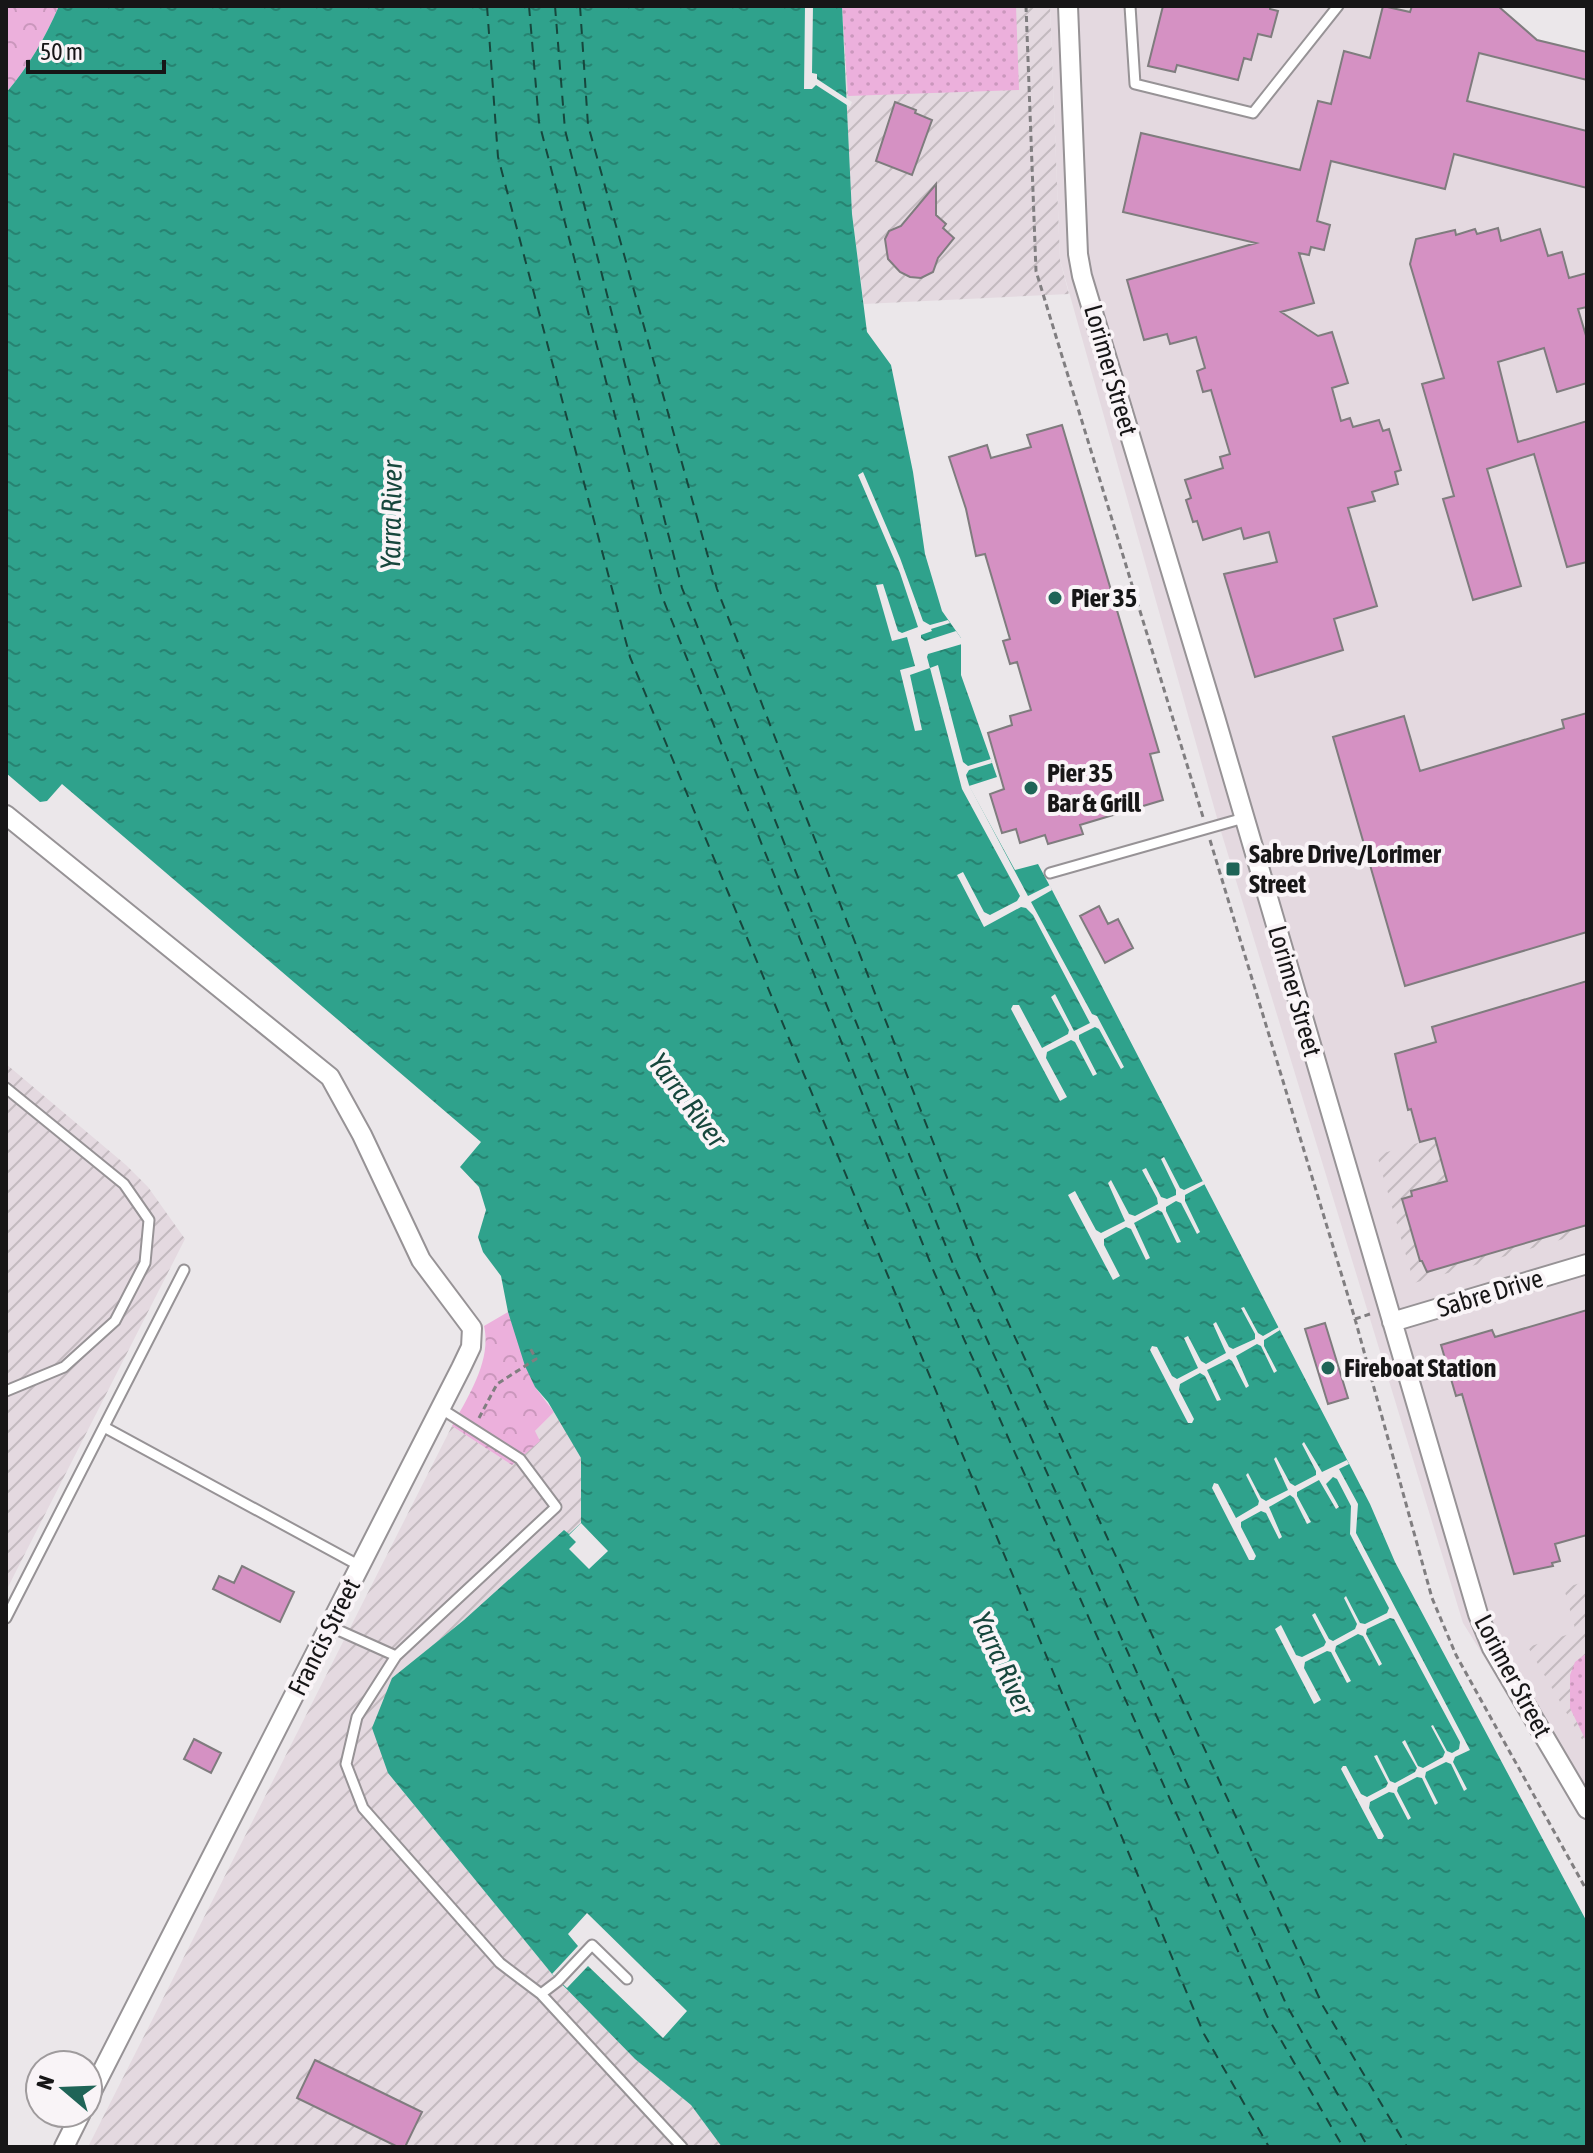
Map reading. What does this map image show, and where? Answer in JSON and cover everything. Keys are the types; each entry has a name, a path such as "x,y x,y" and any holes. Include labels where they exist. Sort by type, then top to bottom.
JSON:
{"street":[{"name":"Lorimer Street","path":"1068,6 1079,265 1482,1625 1492,1648 1587,1809"},
{"name":"Francis Street","path":"6,815 330,1077 362,1135 421,1260 472,1328 471,1347 104,2068"},
{"name":"Sabre Drive","path":"1392,1322 1587,1264"},
{"path":"64,2147 73,2129"}],"lane":[{"path":"1130,6 1135,84 1253,113 1338,6"},
{"path":"1050,873 1244,818"},
{"path":"6,1088 124,1184 149,1220 145,1263 115,1321 64,1367 6,1391"},
{"path":"6,1618 184,1270"},
{"path":"440,1408 520,1459 556,1507 396,1656 357,1717 346,1764 363,1808 500,1963 541,1994 682,2147"},
{"path":"104,1427 360,1566"},
{"path":"329,1626 396,1656"},
{"path":"541,1994 558,1981 592,1945 627,1979"}],"path":[{"path":"1026,6 1036,271 1355,1319 1432,1598 1456,1655 1587,1891"},
{"path":"477,1421 497,1384 536,1359 529,1346"}],"shaded area":[{"path":"842,6 1050,6 1060,260 1069,294 864,304 852,214"},
{"path":"1050,6 1498,6 1538,40 1587,52 1587,1822 1463,1623 1219,825 1060,260"},
{"path":"6,1064 126,1165 148,1187 185,1239 6,1591"},
{"path":"1587,1093 1587,1232 1414,1283 1377,1155"},
{"path":"554,1412 582,1458 581,1523 608,1551 464,1620 392,1678 388,1773 552,1974 635,2059 691,2105 724,2147 88,2147 97,2129 104,2129 104,2115 452,1426 512,1465 535,1431"},
{"path":"1587,1581 1587,1748 1528,1647 1576,1632 1564,1588"}],"green space":[{"path":"6,6 59,6 36,51 6,93"},
{"path":"842,6 1016,6 1019,90 848,96"},
{"path":"508,1312 535,1387 554,1412 535,1431 540,1441 512,1465 452,1426 482,1365 486,1339 484,1326"},
{"path":"1587,1655 1587,1743 1570,1708 1570,1675 1575,1662"}],"water":[{"name":"Yarra River","path":"59,6 842,6 852,214 867,332 891,365 913,472 925,554 942,611 961,638 961,675 997,777 969,786 1015,870 1038,864 1370,1504 1395,1562 1587,1922 1587,2147 722,2147 691,2105 635,2059 552,1974 388,1773 372,1728 392,1678 464,1620 564,1530 569,1534 581,1523 581,1458 525,1366 508,1312 501,1276 483,1252 478,1237 486,1210 479,1187 460,1167 481,1142 62,784 47,801 40,802 6,773 6,93 36,51"}],"pier":[{"path":"805,6 813,6 812,73 852,102 850,107 816,85 812,89 804,89"},
{"path":"863,472 923,621 930,625 948,620 950,623 931,629 921,638 925,641 956,631 961,638 962,644 928,654 930,668 910,675 922,730 915,731 900,670 915,666 907,637 892,641 876,585 883,584 898,631 902,633 918,627 900,573 858,475"},
{"path":"938,665 963,762 968,766 991,759 992,763 969,770 966,775 969,785 1028,896 1050,885 1052,890 1031,902 1124,1067 1121,1069 1095,1027 1079,1035 1079,1039 1097,1074 1093,1076 1071,1040 1047,1052 1046,1058 1067,1097 1060,1101 1011,1009 1013,1005 1019,1005 1042,1048 1068,1034 1069,1030 1051,997 1055,994 1074,1031 1090,1023 1033,915 1021,907 984,927 957,875 963,872 984,912 990,915 1017,901 1020,896 962,789 930,668"},
{"path":"1164,1157 1180,1188 1184,1190 1203,1181 1205,1184 1185,1195 1200,1232 1197,1234 1181,1203 1176,1201 1166,1207 1166,1211 1181,1242 1177,1243 1162,1212 1158,1210 1134,1223 1150,1258 1146,1260 1131,1229 1126,1227 1104,1239 1120,1276 1113,1280 1068,1195 1075,1191 1096,1230 1101,1233 1125,1221 1108,1183 1111,1180 1129,1214 1135,1216 1158,1204 1142,1170 1146,1168 1161,1197 1167,1199 1176,1195 1161,1159"},
{"path":"1244,1307 1258,1333 1263,1336 1279,1327 1280,1330 1264,1340 1277,1371 1274,1373 1261,1346 1257,1344 1236,1356 1249,1386 1246,1388 1229,1359 1207,1370 1221,1400 1217,1401 1205,1376 1200,1373 1180,1384 1179,1390 1194,1419 1188,1423 1150,1350 1152,1346 1157,1347 1172,1376 1177,1379 1198,1368 1184,1338 1188,1336 1201,1361 1206,1364 1226,1353 1213,1324 1216,1322 1233,1349 1255,1339 1241,1308"},
{"path":"1304,1442 1322,1472 1347,1460 1349,1464 1339,1469 1358,1504 1356,1533 1470,1750 1455,1757 1453,1762 1467,1789 1464,1791 1451,1764 1446,1762 1426,1772 1425,1777 1438,1803 1435,1805 1422,1778 1417,1777 1398,1787 1397,1791 1411,1818 1408,1820 1394,1793 1389,1792 1370,1802 1369,1808 1384,1836 1382,1839 1378,1839 1341,1769 1343,1766 1346,1766 1361,1794 1367,1797 1388,1783 1374,1756 1377,1755 1390,1781 1395,1783 1417,1768 1402,1742 1405,1740 1418,1766 1423,1768 1443,1757 1445,1752 1431,1726 1447,1751 1452,1753 1459,1749 1460,1742 1394,1619 1367,1629 1366,1634 1382,1664 1379,1666 1363,1636 1358,1634 1336,1646 1335,1651 1351,1681 1347,1683 1331,1652 1305,1662 1304,1668 1321,1700 1314,1704 1275,1629 1281,1625 1296,1655 1302,1657 1326,1642 1312,1615 1315,1613 1333,1641 1355,1629 1357,1624 1344,1598 1346,1596 1360,1623 1365,1624 1387,1613 1389,1608 1350,1534 1351,1506 1337,1479 1333,1477 1326,1484 1339,1507 1336,1509 1319,1480 1297,1492 1311,1522 1307,1524 1290,1495 1269,1507 1282,1537 1279,1539 1266,1513 1261,1511 1241,1522 1256,1556 1254,1560 1249,1560 1212,1488 1214,1483 1218,1484 1236,1518 1258,1505 1259,1501 1246,1475 1248,1473 1261,1498 1266,1501 1288,1490 1274,1459 1276,1457 1290,1483 1295,1486 1316,1475 1302,1444"},
{"path":"581,1523 608,1551 589,1569 569,1549 576,1542 569,1535"},
{"path":"587,1913 687,2011 663,2038 588,1966 567,1988 552,1974 578,1946 568,1934"}],"building":[{"path":"1163,6 1270,6 1270,9 1278,11 1271,37 1258,34 1251,60 1244,58 1238,80 1177,65 1175,72 1148,66"},
{"path":"1383,6 1410,12 1412,6 1498,6 1537,40 1587,52 1587,80 1479,53 1467,101 1587,131 1587,188 1454,154 1445,189 1331,161 1317,221 1330,225 1324,250 1311,247 1309,255 1299,253 1314,303 1281,312 1318,336 1332,332 1348,383 1332,388 1341,421 1350,418 1353,427 1379,420 1383,431 1389,429 1401,470 1395,472 1398,484 1372,492 1375,501 1348,508 1377,606 1334,619 1343,650 1255,677 1224,574 1277,562 1269,532 1244,539 1241,528 1203,540 1186,500 1191,498 1185,480 1223,468 1220,457 1230,454 1211,390 1203,392 1197,371 1205,368 1196,337 1170,344 1167,334 1144,340 1127,280 1256,243 1123,212 1141,133 1300,170 1318,101 1331,104 1344,51 1370,58"},
{"path":"895,102 932,120 912,175 876,161"},
{"path":"936,184 936,215 946,224 943,228 954,238 938,258 933,272 921,278 910,277 900,272 888,259 885,239 889,231 901,226"},
{"path":"1498,228 1501,241 1540,229 1548,256 1562,252 1569,278 1587,273 1587,307 1578,309 1587,339 1587,383 1557,392 1544,348 1498,362 1518,442 1587,421 1587,562 1567,567 1534,454 1487,469 1521,586 1473,600 1443,499 1454,496 1422,384 1444,378 1410,264 1416,239 1455,230 1456,235 1475,229 1477,234"},
{"name":"Pier 35","path":"1062,425 1159,752 1150,754 1163,800 1080,825 1083,834 1048,844 1045,835 1020,843 1016,829 1002,833 990,794 1004,789 988,733 1012,725 1010,716 1031,710 1017,662 1010,664 1003,641 1010,639 985,554 976,556 966,509 949,457 987,445 991,458 1031,447 1027,435"},
{"path":"1587,713 1587,932 1405,986 1333,737 1404,716 1420,771 1564,728 1562,720"},
{"path":"1099,906 1108,924 1118,919 1133,948 1105,963 1080,916"},
{"path":"1587,981 1587,1225 1427,1272 1420,1261 1402,1199 1412,1196 1411,1191 1447,1181 1435,1138 1420,1142 1411,1109 1408,1110 1395,1054 1436,1042 1432,1027"},
{"path":"1587,1310 1587,1535 1555,1544 1560,1561 1552,1563 1553,1566 1514,1574 1462,1394 1456,1396 1441,1345 1492,1330 1495,1337"},
{"name":"Fireboat Station","path":"1325,1323 1348,1398 1328,1404 1305,1329"},
{"path":"242,1566 294,1592 280,1622 213,1589 219,1576 234,1583"},
{"path":"194,1739 221,1753 211,1773 184,1759"},
{"path":"315,2060 422,2112 405,2147 398,2147 297,2098"}],"ferry route":[{"path":"487,6 498,157 630,657 1204,2034 1269,2147"},
{"path":"529,6 539,122 661,594 934,1272 1267,2016 1343,2147"},
{"path":"555,6 565,130 682,588 953,1264 1287,2006 1368,2147"},
{"path":"580,6 588,125 717,589 978,1257 1323,2006 1407,2147"}],"place":[{"name":"Pier 35","path":"1055,598"},
{"name":"Pier 35 Bar & Grill","path":"1031,788"},
{"name":"Sabre Drive/Lorimer Street","path":"1233,869"},
{"name":"Fireboat Station","path":"1328,1368"}]}
